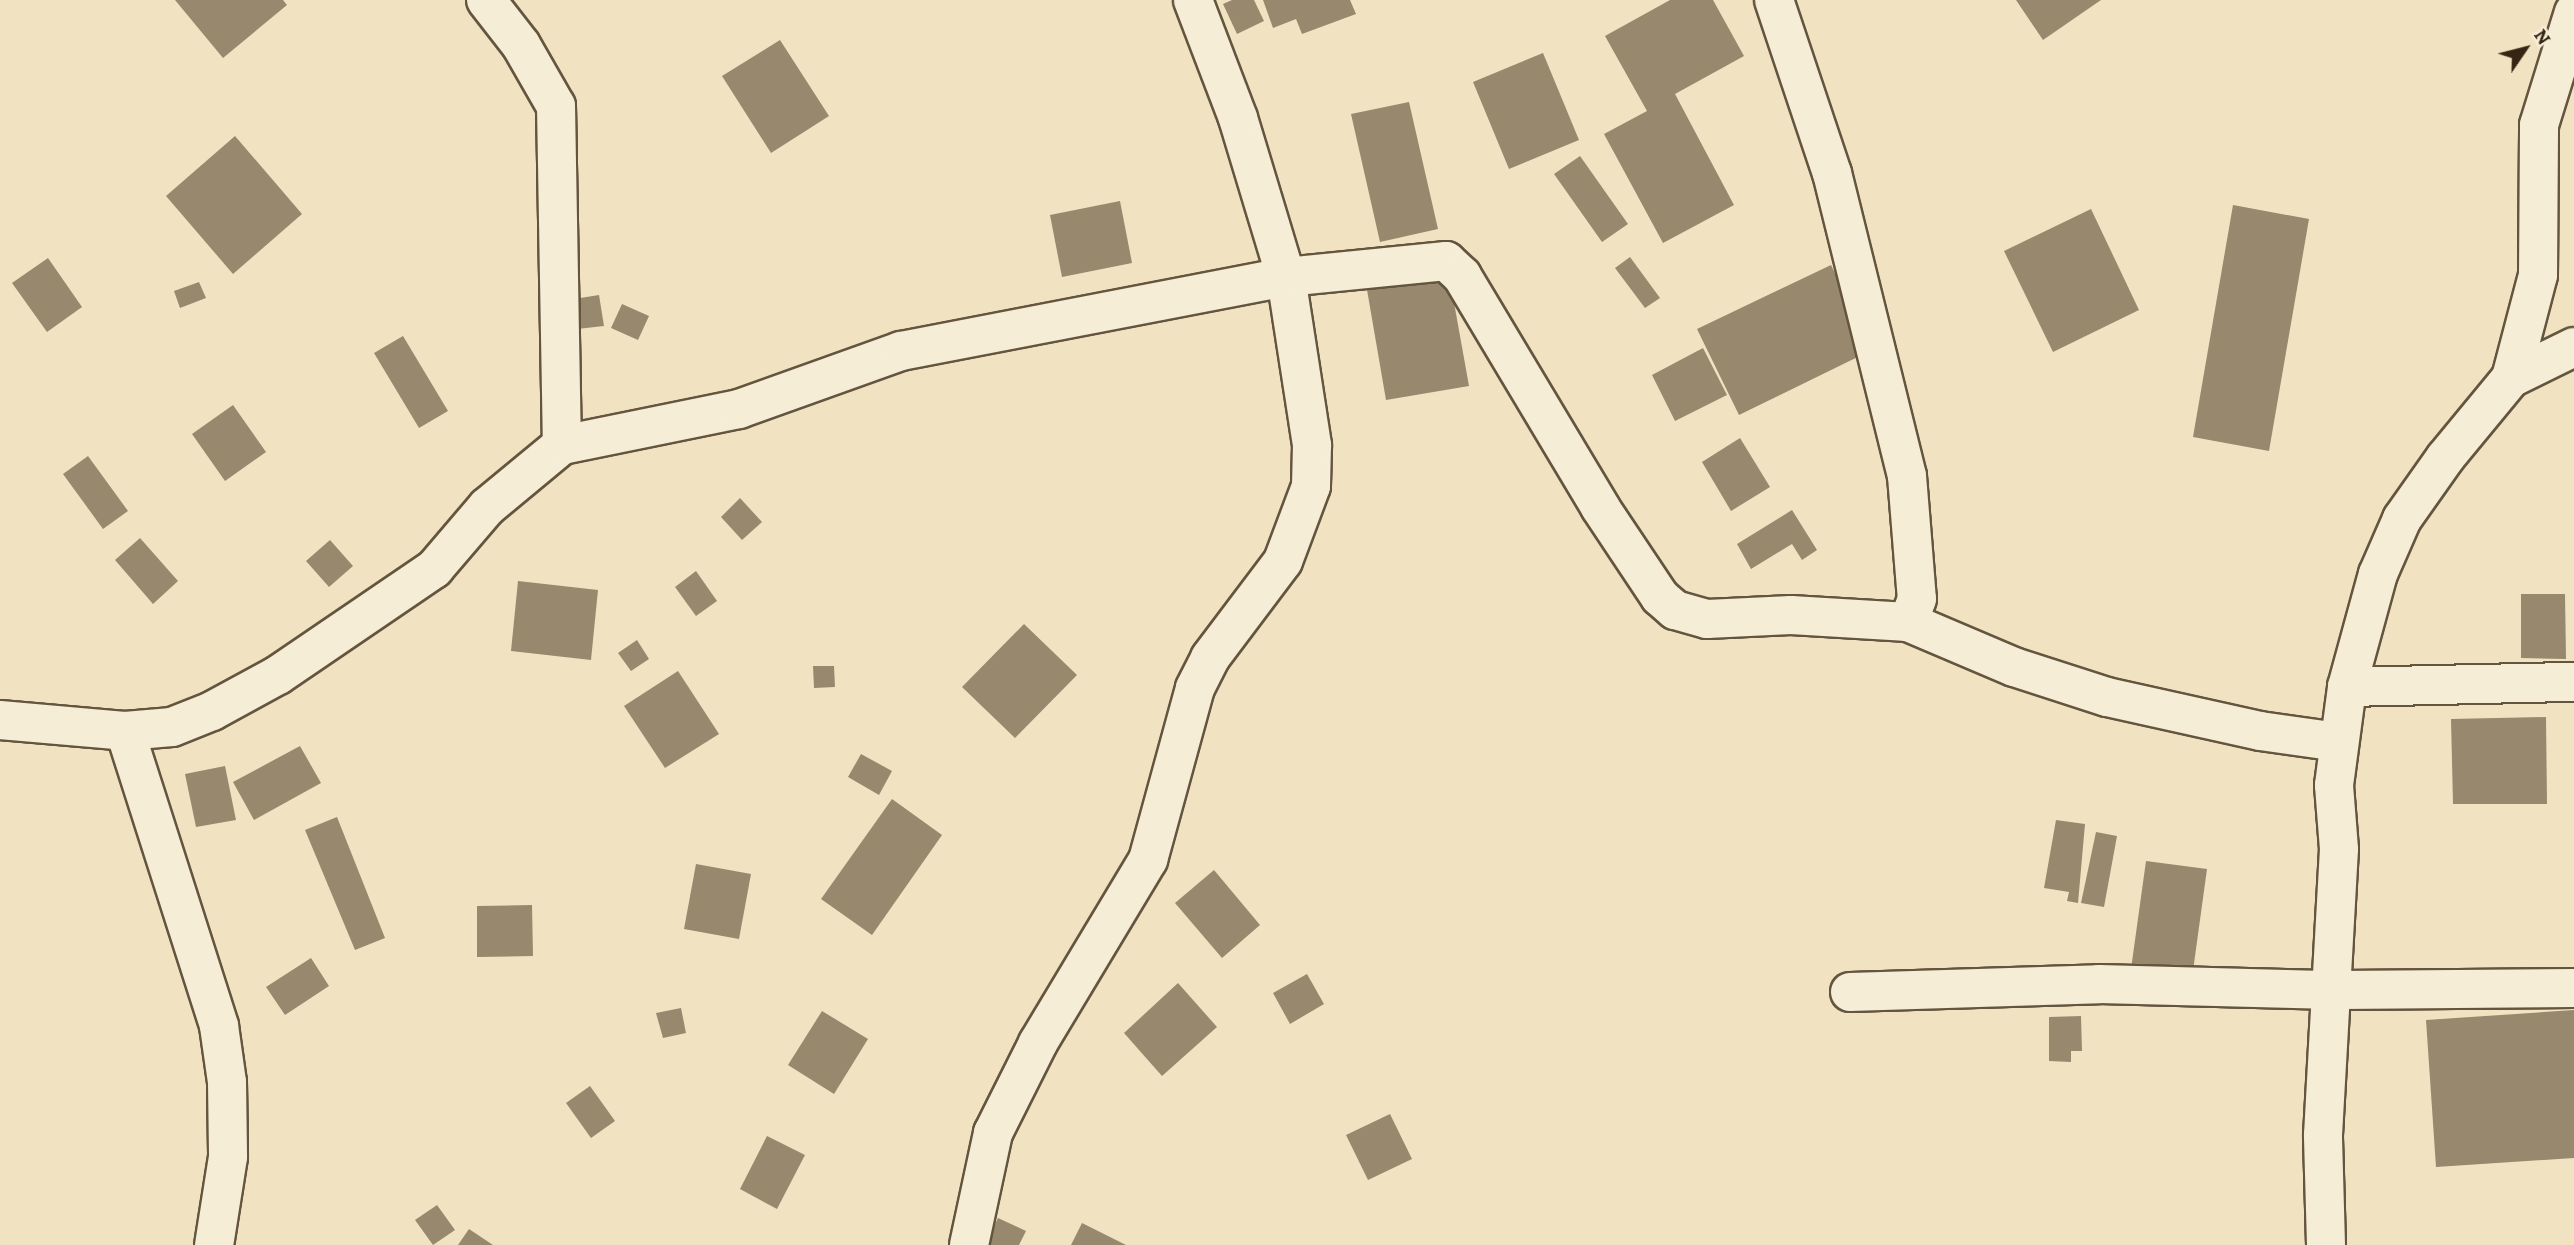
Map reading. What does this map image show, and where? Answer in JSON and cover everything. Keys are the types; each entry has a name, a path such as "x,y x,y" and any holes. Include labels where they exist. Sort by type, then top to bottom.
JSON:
{"street":[{"path":"486,0 521,45 556,106 562,445"},
{"path":"969,1245 992,1133 1038,1043 1148,859 1195,688 1210,658 1283,561 1301,521 1311,486 1312,445 1286,277 1238,118 1193,0"},
{"path":"1774,0 1832,173 1907,476 1917,598 1908,622"},
{"path":"2511,378 2538,275 2539,125 2574,12"},
{"path":"0,720 125,731 172,727 278,675 434,569 487,507 562,445 739,409 901,351 1286,277 1446,261 1462,276 1608,518 1660,597 1675,610 1707,619 1791,615 1908,622 2014,667 2107,697 2260,731 2338,742"},
{"path":"2326,1245 2323,1135 2333,990 2338,742 2347,687 2378,575 2402,519 2445,458 2511,378 2574,347"},
{"path":"2347,687 2574,682"},
{"path":"125,731 219,1026 227,1082 228,1157 214,1245"},
{"path":"1850,992 2099,984 2333,990 2574,988"}],"building":[{"path":"175,0 283,0 287,5 223,58"},
{"path":"1232,0 1254,0 1264,21 1237,34 1223,4"},
{"path":"1263,0 1350,0 1356,14 1302,34 1296,19 1273,28"},
{"path":"1670,0 1713,0 1744,56 1675,94 1734,205 1663,243 1604,134 1647,111 1605,36"},
{"path":"2016,0 2101,0 2043,40"},
{"path":"780,40 829,116 771,153 722,76"},
{"path":"1543,53 1579,140 1509,169 1473,82"},
{"path":"1409,102 1438,229 1380,242 1351,114"},
{"path":"235,136 302,214 233,274 166,196"},
{"path":"1580,156 1628,224 1602,242 1554,174"},
{"path":"1120,201 1132,263 1062,277 1050,215"},
{"path":"2233,205 2309,219 2269,451 2193,437"},
{"path":"2091,209 2139,310 2053,352 2004,251"},
{"path":"1630,257 1660,298 1645,308 1615,268"},
{"path":"48,258 82,307 47,332 12,283"},
{"path":"1831,265 1872,350 1739,415 1697,329"},
{"path":"1448,269 1469,386 1386,400 1366,284"},
{"path":"199,282 206,298 180,308 174,291"},
{"path":"599,295 604,326 577,329 574,299"},
{"path":"622,304 649,316 638,340 611,328"},
{"path":"403,336 448,411 419,428 374,353"},
{"path":"1703,348 1727,395 1675,421 1652,375"},
{"path":"233,405 266,452 225,481 192,434"},
{"path":"1740,438 1770,487 1731,511 1702,462"},
{"path":"88,456 128,511 103,529 63,474"},
{"path":"740,498 762,522 742,540 721,517"},
{"path":"1792,510 1817,550 1802,560 1792,544 1751,569 1737,544"},
{"path":"140,538 178,581 153,604 115,560"},
{"path":"330,540 353,566 329,587 306,561"},
{"path":"696,571 717,601 696,616 675,587"},
{"path":"518,581 598,590 591,660 511,651"},
{"path":"2521,594 2565,594 2566,659 2521,658"},
{"path":"1024,624 1077,675 1015,738 962,687"},
{"path":"637,640 649,659 631,671 618,653"},
{"path":"813,666 834,666 835,687 814,688"},
{"path":"678,671 719,734 665,768 624,706"},
{"path":"2546,717 2547,804 2453,804 2451,719"},
{"path":"300,746 321,783 254,820 233,782"},
{"path":"861,754 892,771 879,795 848,777"},
{"path":"225,766 236,820 196,827 185,774"},
{"path":"892,799 942,835 872,935 821,899"},
{"path":"337,817 385,938 355,950 305,830"},
{"path":"2056,820 2085,824 2078,903 2067,901 2069,892 2044,888"},
{"path":"2096,832 2117,836 2104,907 2081,903"},
{"path":"2146,861 2207,869 2192,978 2131,969"},
{"path":"696,864 751,874 739,939 684,929"},
{"path":"1214,870 1260,925 1222,958 1175,903"},
{"path":"532,905 533,956 477,957 477,906"},
{"path":"311,958 329,986 285,1015 266,987"},
{"path":"1307,974 1324,1004 1290,1024 1273,993"},
{"path":"1178,983 1217,1027 1162,1076 1124,1033"},
{"path":"681,1008 686,1033 663,1038 656,1013"},
{"path":"2574,1010 2574,1158 2436,1167 2426,1020"},
{"path":"822,1011 868,1039 834,1094 788,1065"},
{"path":"2081,1016 2082,1051 2071,1051 2071,1062 2049,1061 2049,1017"},
{"path":"590,1086 615,1121 591,1138 566,1103"},
{"path":"1390,1114 1412,1159 1368,1180 1346,1135"},
{"path":"767,1136 805,1155 777,1209 740,1189"},
{"path":"437,1205 455,1230 433,1245 415,1220"},
{"path":"998,1218 1026,1231 1019,1245 985,1245"},
{"path":"1082,1223 1126,1245 1071,1245"},
{"path":"469,1229 493,1245 458,1245"}]}
